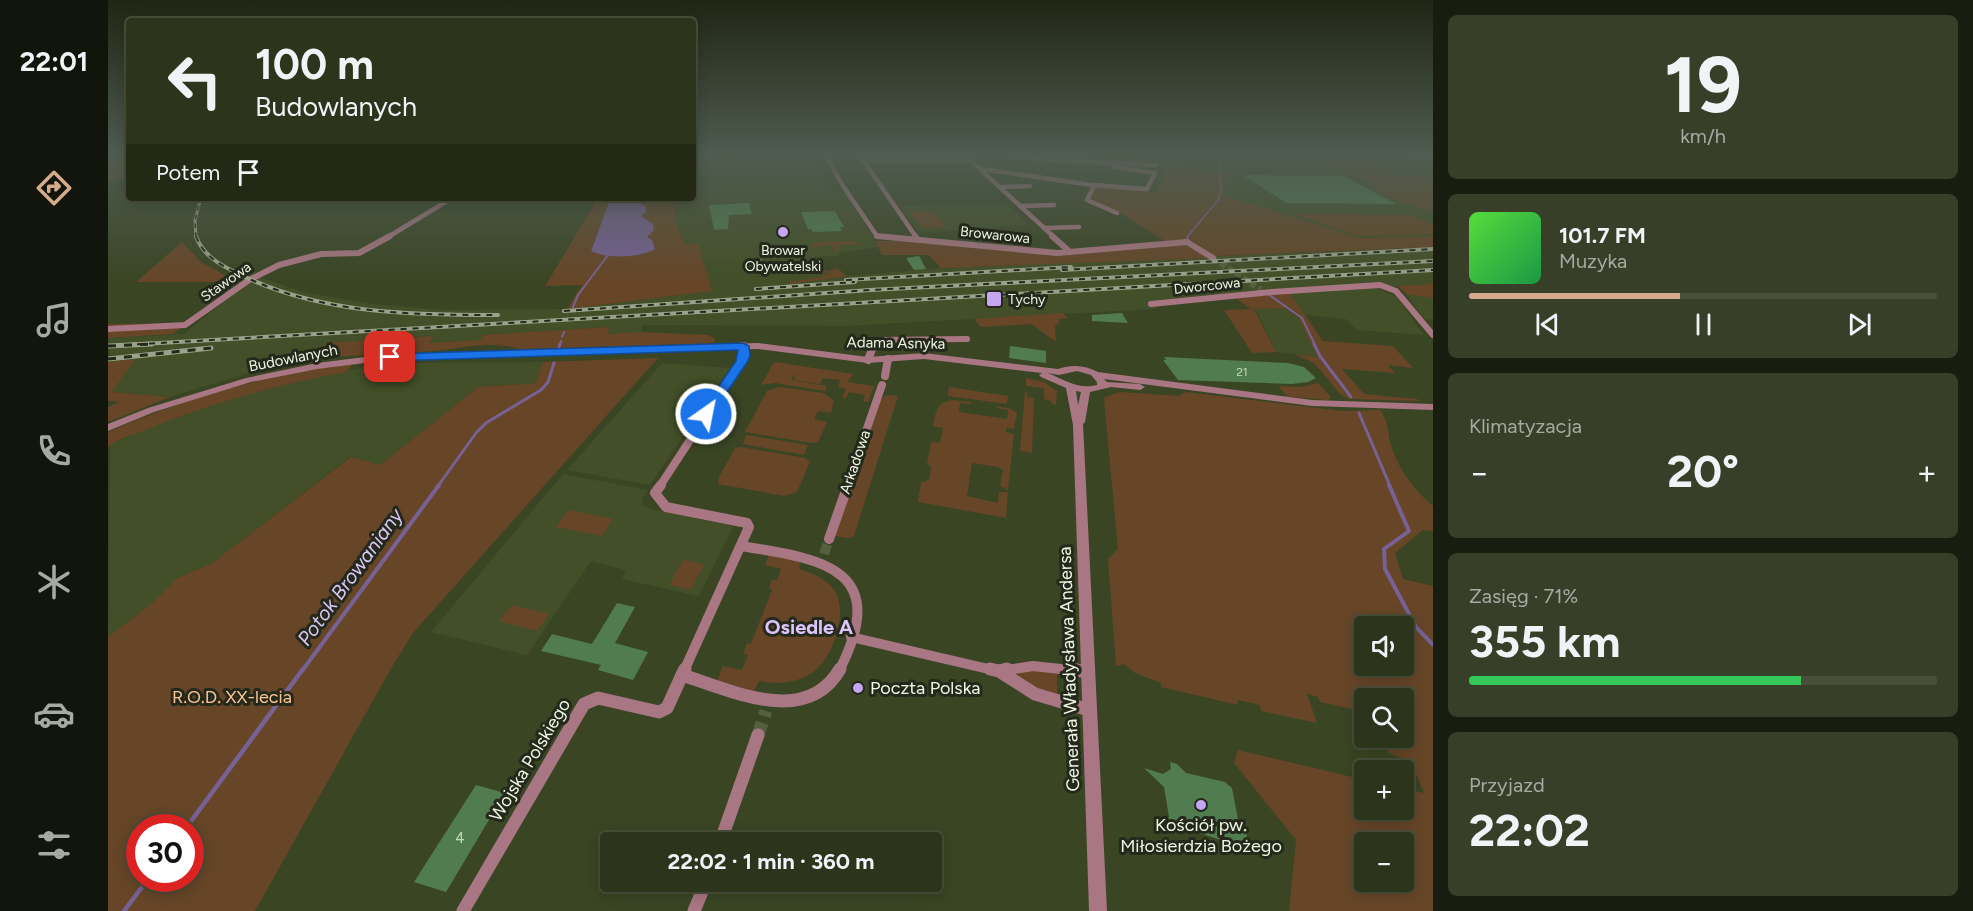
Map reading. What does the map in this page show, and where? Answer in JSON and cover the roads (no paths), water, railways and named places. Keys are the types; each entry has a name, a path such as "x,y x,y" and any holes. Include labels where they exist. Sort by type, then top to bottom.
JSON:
{"street":[{"name":"Browarowa","path":"851,197 874,234 880,237 1030,251 1070,252 1187,242 1213,258"},
{"path":"888,197 917,239"},
{"name":"Browarowa","path":"1011,197 1070,252"},
{"path":"1089,197 1087,201 1118,213"},
{"name":"Stawowa","path":"108,329 173,327 192,322 240,284 268,268 315,255 363,252 447,201"},
{"path":"1021,206 1054,205"},
{"name":"Browarowa","path":"1044,228 1079,227"},
{"name":"Dworcowa","path":"1150,304 1264,291 1375,285 1388,287 1400,295 1433,335"},
{"path":"868,360 874,343 883,340 968,339"},
{"path":"741,546 823,557 849,580 855,593 858,614 844,661 831,683 817,693 802,699 768,705 682,675 749,527 747,523 666,507 655,493 745,356 743,346"},
{"name":"Adama Asnyka","path":"743,346 770,347 868,360 924,356 1061,373 1082,369 1097,375"},
{"name":"Budowlanych","path":"108,428 162,406 249,380 351,361 401,357 743,346"},
{"name":"Arkadowa","path":"829,539 888,359"},
{"path":"1061,373 1070,387 1086,390 1101,386 1221,392"},
{"path":"1097,375 1102,382 1101,386"},
{"path":"1097,375 1312,403 1433,407"},
{"name":"Generała Władysława Andersa","path":"1070,387 1077,425 1098,911"},
{"name":"Generała Władysława Andersa","path":"1077,425 1080,421 1086,390"},
{"path":"851,637 999,671 1035,694 1089,710"},
{"path":"999,671 1026,665 1041,665 1087,672"},
{"name":"Wojska Polskiego","path":"463,911 584,704 598,698 657,713 667,708 682,675"},
{"path":"724,832 758,735"},
{"path":"694,911 702,892"}],"waterway":[{"path":"1187,237 1219,197"},
{"path":"1187,241 1188,236"},
{"path":"573,307 578,295 608,255"},
{"path":"1268,294 1302,318 1315,345"},
{"name":"Potok Browaniany","path":"562,337 564,332"},
{"name":"Potok Browaniany","path":"560,345 561,341"},
{"path":"1314,344 1320,356 1351,397"},
{"name":"Potok Browaniany","path":"438,486 476,433 486,423 541,390 548,382 554,363"},
{"path":"1359,413 1390,486"},
{"name":"Potok Browaniany","path":"302,671 439,485"},
{"path":"1389,485 1409,531 1384,549 1385,569 1416,627 1433,645"},
{"name":"Potok Browaniany","path":"196,814 303,669"},
{"name":"Potok Browaniany","path":"124,911 138,892"}],"tunnel":[{"path":"1213,258 1261,290"},
{"path":"824,554 829,539"},
{"path":"758,735 766,711"}],"railway":[{"path":"196,237 195,220 200,201"},
{"path":"196,236 209,256 222,265 273,289 304,298 336,305 400,313 498,315"},
{"path":"1062,270 1433,249"},
{"path":"564,311 870,290 1433,261"},
{"path":"846,280 1071,267"},
{"path":"125,345 1433,270"},
{"path":"756,289 855,282"},
{"path":"108,346 152,344"},
{"path":"108,359 211,348"}],"place":[{"name":"Browar Obywatelski","path":"783,232"},
{"name":"Tychy","path":"994,299"},
{"name":"Poczta Polska","path":"858,688"},
{"name":"Kościół pw. Miłosierdzia Bożego","path":"1201,805"}],"district":[{"name":"Osiedle A","path":"809,627"}],"park label":[{"name":"R.O.D. XX-lecia","path":"232,697"}]}
